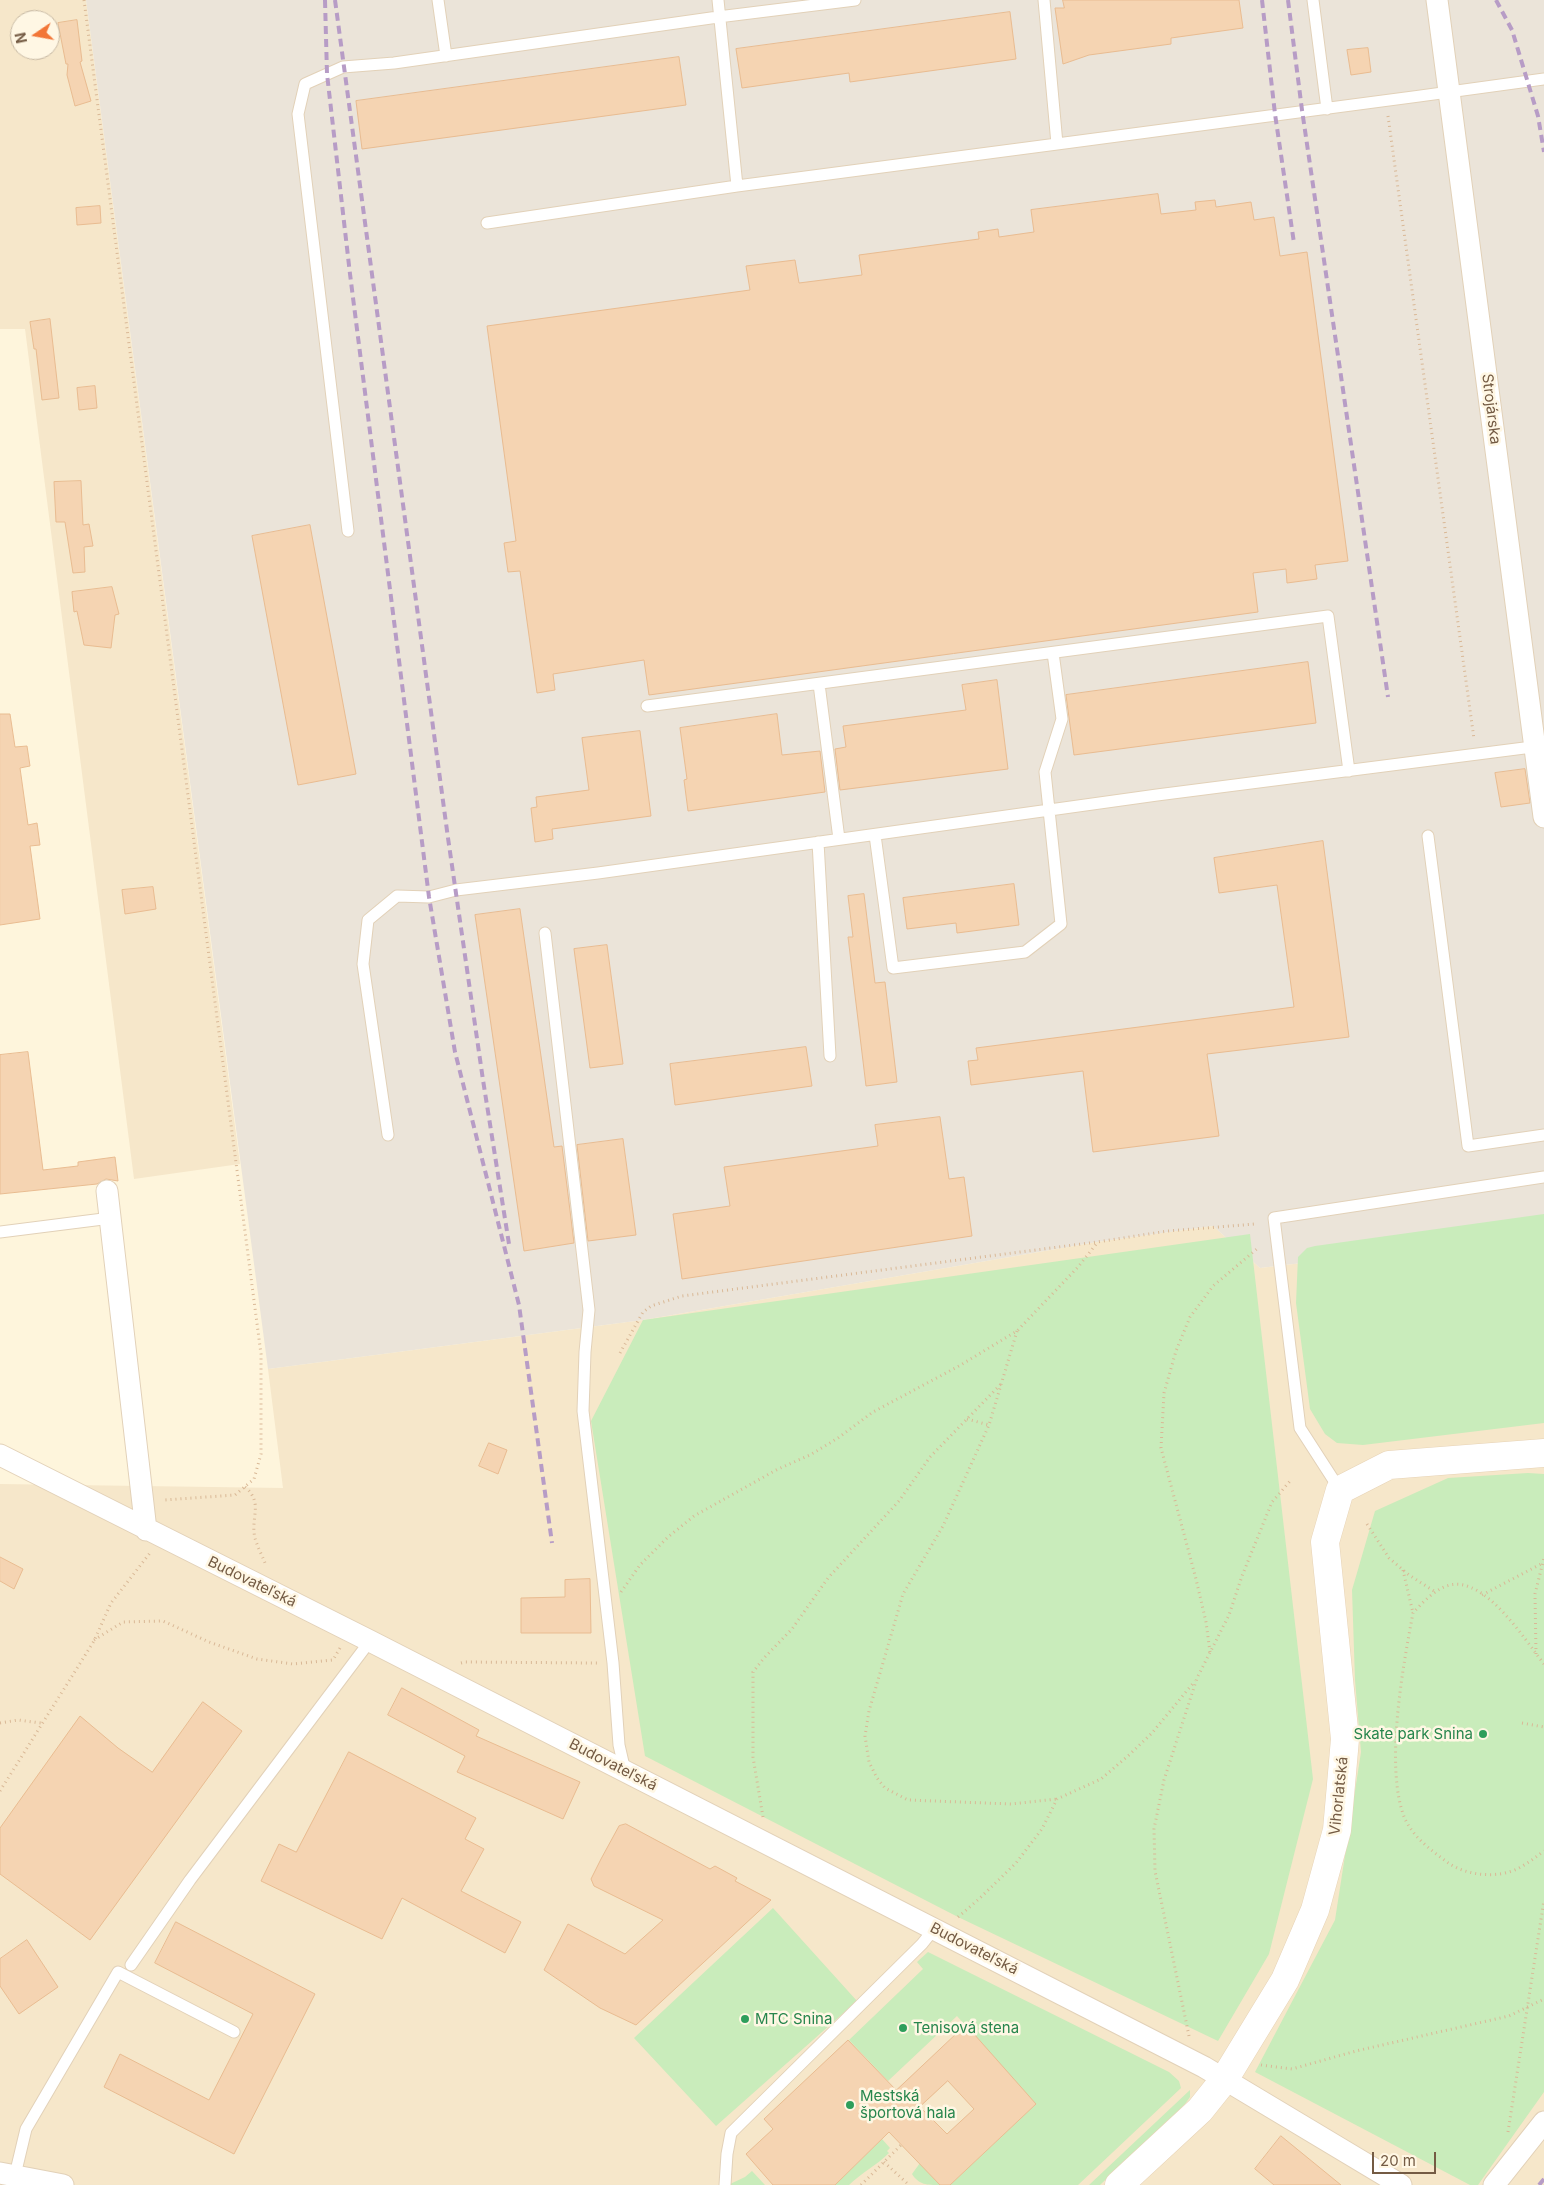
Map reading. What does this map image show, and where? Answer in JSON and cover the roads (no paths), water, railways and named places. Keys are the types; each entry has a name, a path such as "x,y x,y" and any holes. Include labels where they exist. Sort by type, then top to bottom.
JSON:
{"main road":[{"path":"1340,1490 1389,1465 1544,1453"},
{"name":"Vihorlatská","path":"1119,2185 1200,2110 1224,2080 1285,1980 1315,1910 1337,1830 1345,1739 1325,1542 1340,1490"}],"street":[{"name":"Strojárska","path":"1437,0 1539,746 1544,817"},
{"path":"107,1191 146,1530"},
{"name":"Budovateľská","path":"0,1455 370,1641 1196,2063 1401,2185"},
{"path":"1494,2185 1544,2122"},
{"path":"8,2174 63,2185"}],"lane":[{"path":"438,0 446,56"},
{"path":"718,0 718,17 737,186"},
{"path":"348,531 298,114 305,84 343,67 394,64 718,17 855,0"},
{"path":"1044,0 1058,144"},
{"path":"1313,0 1327,109"},
{"path":"486,223 737,186 1058,144 1268,114 1327,109 1449,91 1544,80"},
{"path":"647,706 1328,616 1349,771"},
{"path":"875,835 893,968 1025,952 1061,924 1045,772 1062,719 1053,653"},
{"path":"820,684 839,840"},
{"path":"388,1135 363,964 368,920 397,896 429,897 456,890 608,872 1048,810 1539,746"},
{"path":"1428,836 1468,1146 1544,1135"},
{"path":"818,842 830,1056"},
{"path":"546,933 589,1310 583,1410 613,1663 619,1745 625,1771"},
{"path":"1340,1490 1300,1428 1274,1218 1544,1177"},
{"path":"0,1232 110,1218"},
{"path":"131,1965 190,1880 370,1641"},
{"path":"725,2185 727,2154 731,2133 922,1944 934,1929"},
{"path":"8,2174 26,2129 118,1972 234,2032"}],"railway":[{"path":"325,0 327,74 350,274 429,897 455,1052 519,1305 552,1543"},
{"path":"335,0 448,838 509,1244"},
{"path":"1262,0 1275,114 1294,243"},
{"path":"1288,0 1302,110 1388,697"},
{"path":"1496,0 1512,30 1538,116 1544,152"},
{"path":"1539,2185 1544,2179"}],"place":[{"name":"Skate park Snina","path":"1483,1734"},
{"name":"MTC Snina","path":"745,2019"},
{"name":"Tenisová stena","path":"903,2028"},
{"name":"Mestská športová hala","path":"850,2105"}]}
